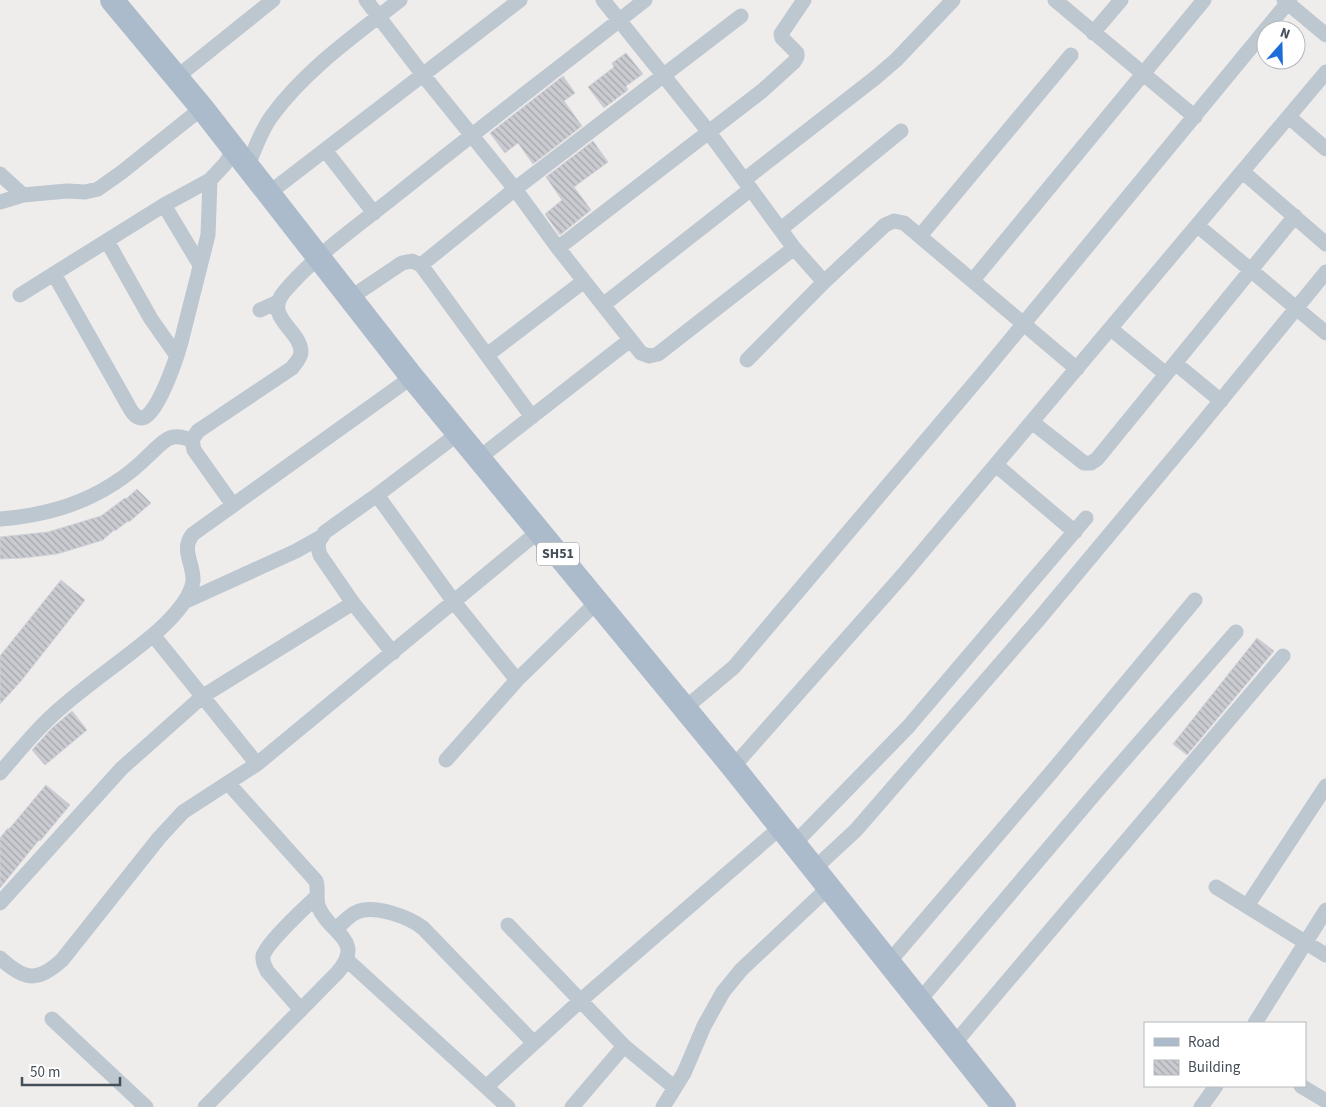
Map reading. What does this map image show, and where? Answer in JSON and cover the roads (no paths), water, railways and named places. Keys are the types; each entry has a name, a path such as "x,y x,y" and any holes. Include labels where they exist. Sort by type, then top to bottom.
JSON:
{"main road":[{"name":"SH51","path":"112,0 202,108 412,377 733,767 1004,1107"}],"street":[{"path":"176,77 273,0"},
{"path":"366,0 423,75 516,189 558,248 641,353 649,356 658,354 794,248"},
{"path":"20,295 164,204 210,180 220,171 241,158 262,132 271,117 309,74 400,0"},
{"path":"269,193 520,0"},
{"path":"603,0 708,131 794,248 824,282"},
{"path":"233,505 194,450 192,440 198,431 292,368 298,361 301,352 298,343 281,318 278,310 278,302 283,293 320,257 374,213 472,134 645,0"},
{"path":"603,305 896,60 953,0"},
{"path":"1055,0 1195,117"},
{"path":"1094,33 1121,0"},
{"path":"973,280 1204,0"},
{"path":"684,709 734,667 1195,117 1287,1 1326,35"},
{"path":"558,248 762,91 794,62 797,53 782,38 781,34 799,2"},
{"path":"421,265 516,189 741,16"},
{"path":"920,236 1071,55"},
{"path":"733,767 902,576 1326,72"},
{"path":"0,202 23,195 44,192 85,192 98,189 202,108"},
{"path":"1289,117 1326,149"},
{"path":"781,229 901,132"},
{"path":"325,150 374,213"},
{"path":"1243,172 1326,244"},
{"path":"0,174 23,195"},
{"path":"54,274 128,406 135,416 140,418 147,416 154,410 177,356 208,234 210,180"},
{"path":"164,204 200,265"},
{"path":"1032,422 1077,459 1091,464 1295,216"},
{"path":"747,360 824,282 885,225 894,222 904,223 1077,369"},
{"path":"1198,226 1326,333"},
{"path":"107,241 151,319 177,356"},
{"path":"350,298 402,263 412,261 421,265 532,417"},
{"path":"663,1107 684,1073 704,1026 723,992 822,878 856,830 1039,620 1326,272"},
{"path":"487,355 584,281"},
{"path":"260,310 278,302"},
{"path":"1111,329 1220,401"},
{"path":"480,458 630,340"},
{"path":"0,772 62,706 153,635 184,602 189,595 193,580 186,549 189,538 412,377"},
{"path":"184,602 296,551 321,537 378,496 459,433"},
{"path":"0,519 45,513 78,502 113,484 133,470 167,440 181,437 192,440"},
{"path":"996,465 1075,532"},
{"path":"378,496 454,602 517,680"},
{"path":"1054,514 1065,544"},
{"path":"486,1087 580,1001 787,835 908,727 1086,518"},
{"path":"3,967 33,976 38,976 52,969 62,960 171,824 184,812 257,764 539,531"},
{"path":"321,537 318,547 320,555 353,603 393,653"},
{"path":"889,962 1195,600"},
{"path":"446,760 517,680 597,602"},
{"path":"0,903 122,768 203,696 353,603"},
{"path":"919,1000 1236,632"},
{"path":"153,635 257,764"},
{"path":"954,1044 1283,656"},
{"path":"205,1107 337,973 349,955 346,942 319,908 317,885 312,877 228,783"},
{"path":"1247,906 1326,786"},
{"path":"1216,887 1326,955"},
{"path":"301,1010 267,971 264,966 263,955 272,942 317,896"},
{"path":"336,929 352,915 362,910 374,910 397,915 414,922 423,928 534,1042"},
{"path":"1256,1022 1326,910"},
{"path":"508,925 624,1046 675,1088"},
{"path":"347,960 508,1107"},
{"path":"52,1019 146,1107"},
{"path":"572,1107 624,1046"},
{"path":"1201,1107 1215,1087"},
{"path":"1303,1087 1326,1102 1323,1107"}]}
